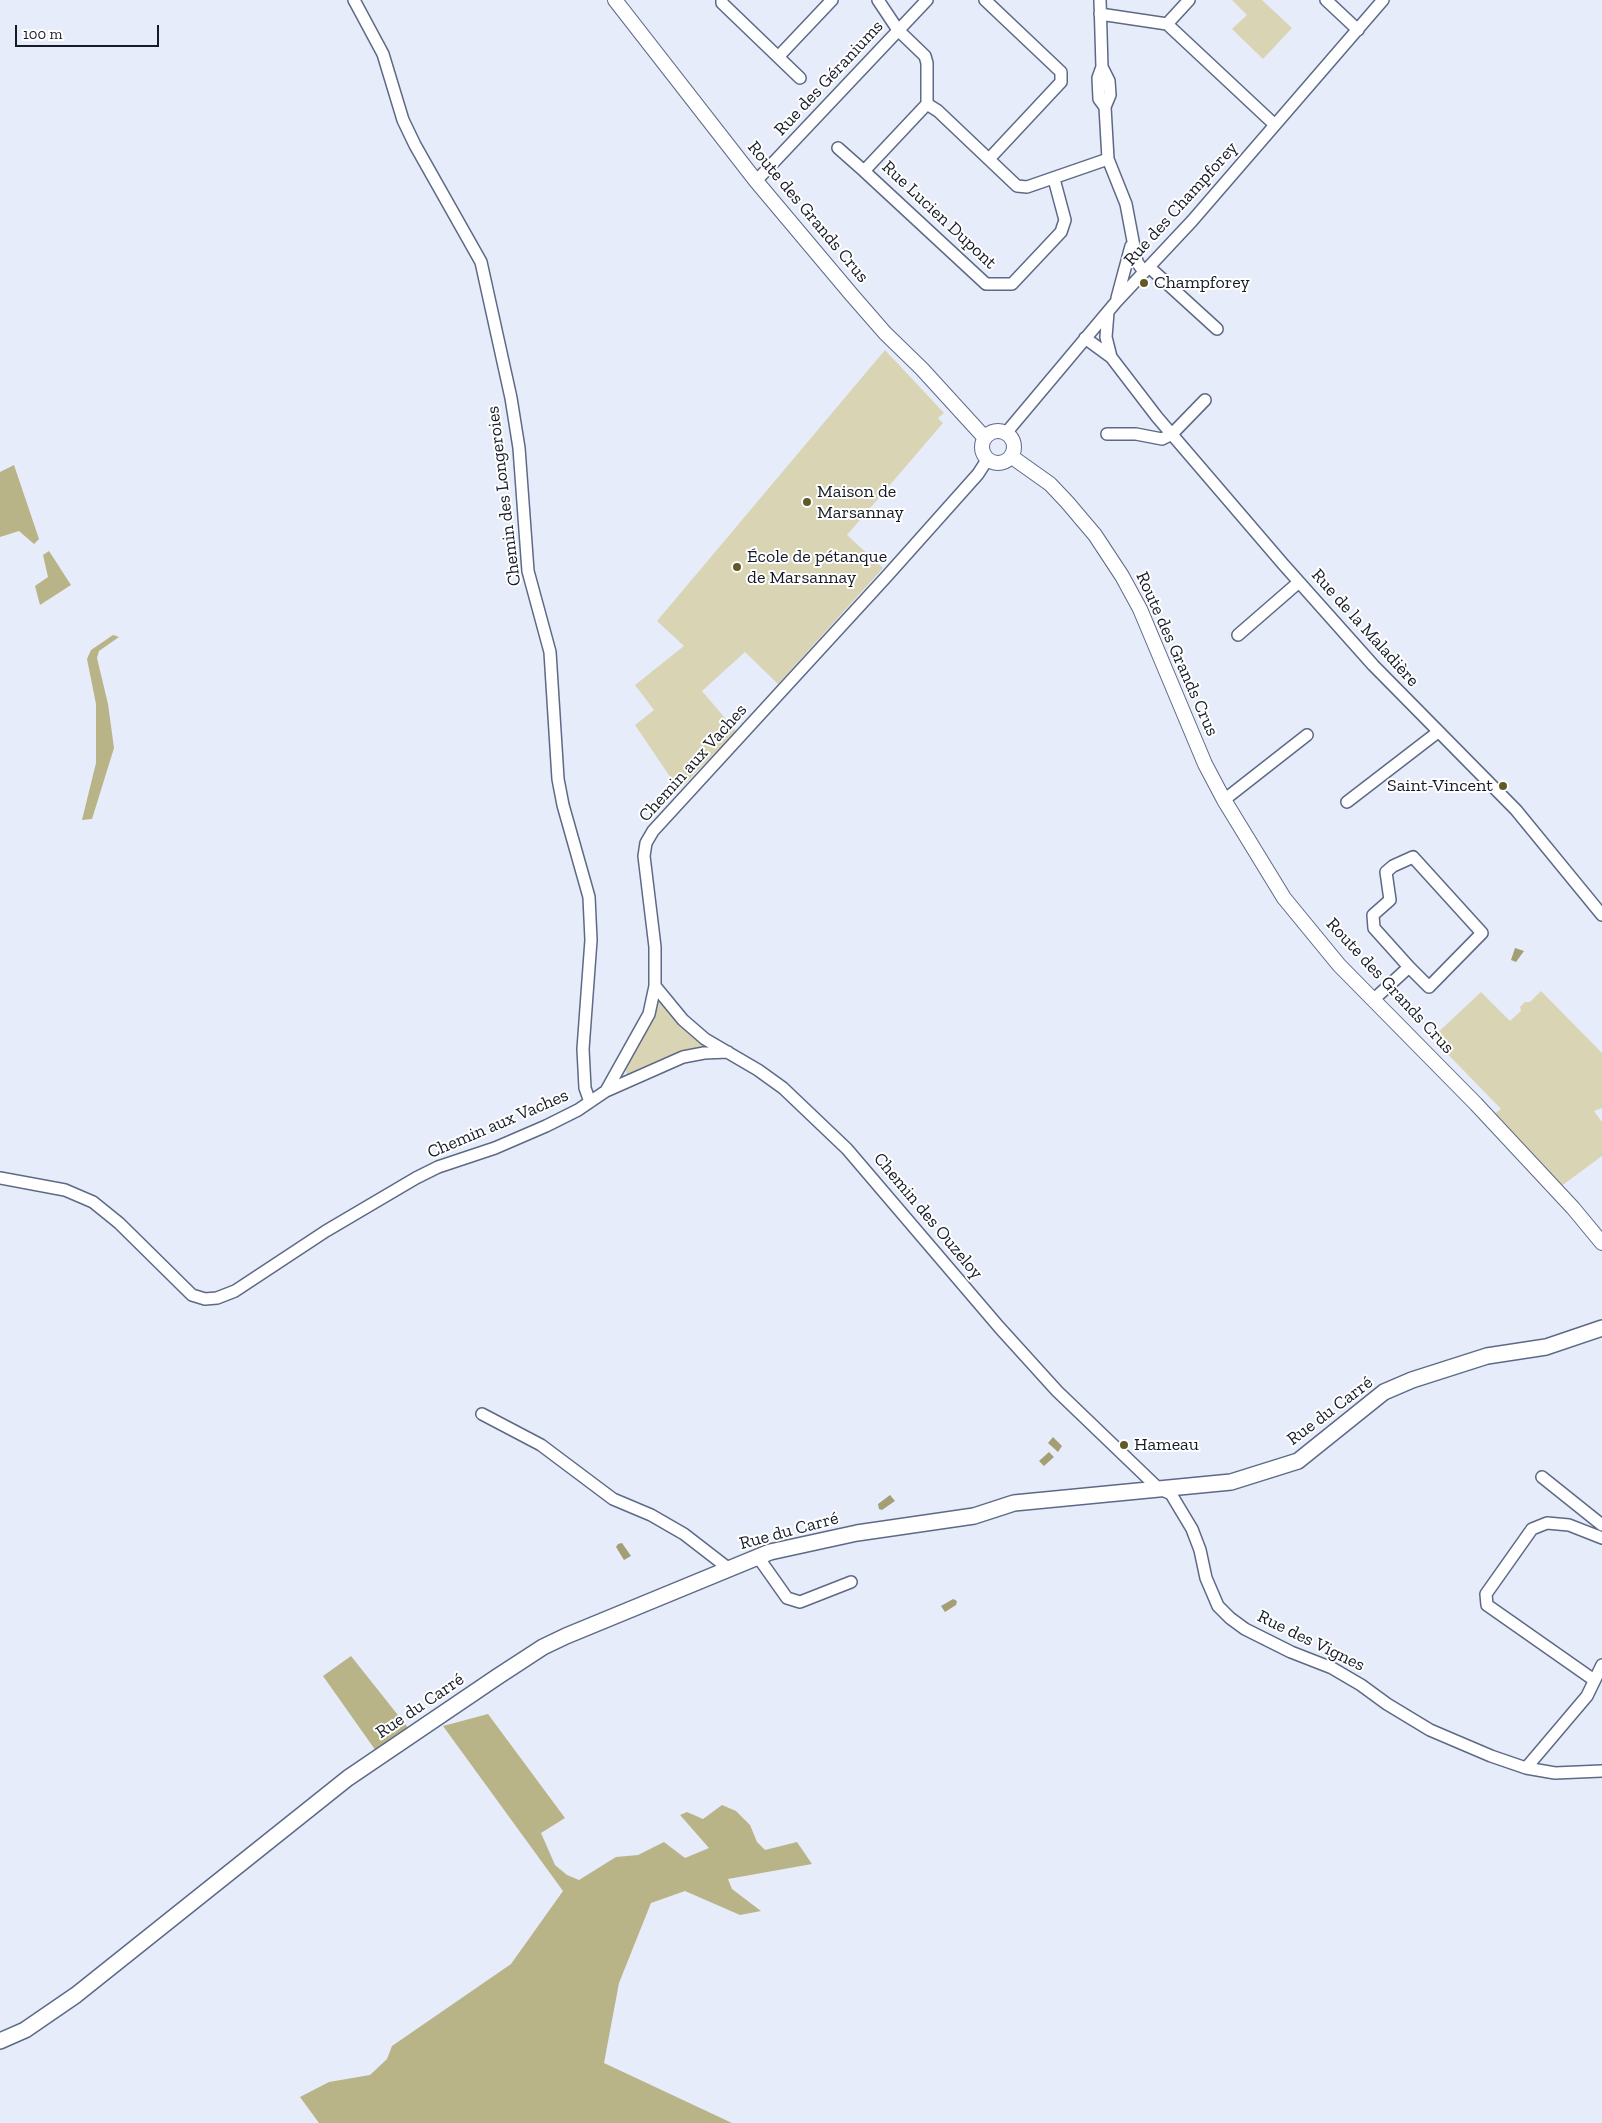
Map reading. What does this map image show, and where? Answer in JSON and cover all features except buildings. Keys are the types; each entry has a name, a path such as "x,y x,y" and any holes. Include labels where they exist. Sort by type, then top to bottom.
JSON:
{"main road":[{"name":"Rue du Carré","path":"0,2041 25,2030 76,1995 303,1812 355,1773 543,1647 566,1636 770,1552 857,1533 974,1516 1014,1503 1231,1482 1298,1461 1384,1392 1412,1380 1487,1356 1546,1347 1602,1328"}],"street":[{"name":"Chemin des Longeroies","path":"354,0 383,54 403,120 415,145 481,262 497,333 519,448 528,571 550,652 558,779 563,805 589,897 591,940 583,1049 584,1088 590,1102"},
{"name":"Route des Grands Crus","path":"615,0 756,181 885,333 922,369 985,438"},
{"path":"722,0 722,3 800,78"},
{"path":"778,57 832,0"},
{"path":"878,0 898,30 925,56 927,63 928,104 938,111 1017,186 1022,187 1054,179 1108,159"},
{"name":"Rue des Géraniums","path":"756,181 927,0"},
{"path":"985,0 1061,72 1061,82 988,159"},
{"path":"1100,0 1102,67 1109,81 1110,88 1110,95 1105,107 1108,159 1126,204 1137,262 1143,273 1217,329"},
{"path":"1167,24 1189,0"},
{"path":"1326,0 1358,30"},
{"name":"Rue des Champforey","path":"1006,433 1088,334 1192,221 1383,0"},
{"path":"1100,14 1167,24 1275,126"},
{"name":"Rue Lucien Dupont","path":"864,171 928,104"},
{"name":"Rue Lucien Dupont","path":"838,148 986,284 990,285 1012,284 1061,232 1065,220 1054,179"},
{"path":"1116,302 1132,238"},
{"path":"1124,275 1143,273"},
{"name":"Rue de la Maladière","path":"1108,312 1106,338 1111,357"},
{"path":"1088,334 1106,338"},
{"name":"Rue de la Maladière","path":"1088,334 1111,357 1172,434 1299,582 1373,665 1516,810 1602,915"},
{"path":"1107,434 1136,434 1162,439 1172,434 1205,400"},
{"path":"996,431 1006,433 1010,436 1015,446 1012,457 1000,464 987,460 982,450 985,438 996,431"},
{"name":"Route des Grands Crus","path":"1012,457 1050,484 1067,502 1095,534 1122,576 1140,609 1188,726 1224,800 1284,898 1339,965 1476,1104 1602,1243"},
{"name":"Chemin aux Vaches","path":"0,1178 65,1190 93,1202 119,1223 192,1295 205,1299 217,1298 235,1291 326,1231 416,1178 438,1167 495,1148 546,1126 606,1091 649,1014 656,986 655,946 644,856 646,843 653,831 887,576 978,474 987,460"},
{"path":"1238,634 1299,582"},
{"path":"1347,802 1438,732"},
{"path":"1224,800 1307,735"},
{"path":"1413,857 1482,933 1429,987 1409,968 1374,928 1373,915 1390,900 1386,872 1393,866 1413,857"},
{"path":"1373,1000 1409,968"},
{"name":"Chemin des Ouzeloy","path":"656,986 683,1020 705,1039 758,1070 783,1088 848,1149 1005,1334 1057,1391 1158,1488"},
{"path":"606,1091 683,1057 704,1053 728,1052"},
{"path":"482,1414 541,1445 613,1499 651,1515 684,1534 728,1568"},
{"path":"1542,1477 1602,1525"},
{"name":"Rue des Vignes","path":"1158,1488 1171,1494 1192,1529 1200,1550 1206,1578 1218,1606 1245,1630 1290,1652 1332,1668 1430,1730 1491,1756 1526,1768 1555,1774 1602,1771"},
{"path":"1594,1680 1487,1605 1486,1594 1532,1529 1547,1524 1569,1525 1602,1538"},
{"path":"758,1558 787,1598 800,1602 851,1582"},
{"path":"1526,1768 1587,1696 1602,1665"}],"shaded area":[{"path":"1232,0 1262,0 1292,28 1263,59 1232,29 1247,15"},
{"path":"885,350 944,413 938,418 943,423 847,535 883,568 778,684 745,652 702,691 736,731 679,790 635,725 654,710 635,685 684,646 657,621"},
{"path":"14,465 39,539 34,544 19,531 0,537 0,472"},
{"path":"49,551 71,585 40,605 35,586 48,577 43,555"},
{"path":"113,635 119,637 99,651 97,658 108,704 114,748 92,819 82,820 96,763 96,704 87,659 91,650"},
{"path":"1515,948 1524,951 1516,962 1511,960"},
{"path":"1541,991 1602,1053 1602,1108 1594,1111 1602,1122 1602,1156 1560,1187 1494,1114 1501,1109 1432,1038 1481,992 1510,1021 1521,1011 1520,1007 1525,1002 1530,1002"},
{"path":"661,1001 704,1046 675,1054 628,1077 625,1069 650,1025 657,1004"},
{"path":"1053,1437 1062,1446 1058,1452 1048,1443"},
{"path":"1049,1452 1054,1457 1044,1466 1039,1461"},
{"path":"890,1495 895,1501 882,1510 879,1509 878,1504"},
{"path":"622,1543 631,1556 624,1560 616,1547"},
{"path":"953,1599 957,1601 956,1605 945,1612 941,1606"},
{"path":"351,1656 409,1729 376,1751 323,1676"},
{"path":"488,1714 565,1818 541,1833 555,1865 567,1875 579,1880 616,1857 638,1855 664,1842 685,1858 709,1848 680,1815 687,1812 703,1819 722,1805 736,1811 750,1825 757,1842 765,1850 797,1842 812,1864 728,1879 732,1889 761,1911 740,1915 685,1891 651,1903 619,1983 604,2063 732,2123 319,2123 300,2097 329,2082 370,2075 387,2059 392,2046 511,1964 563,1891 443,1726"}],"place":[{"name":"Champforey","path":"1144,283"},
{"name":"Maison de Marsannay","path":"807,502"},
{"name":"École de pétanque de Marsannay","path":"737,567"},
{"name":"Saint-Vincent","path":"1503,786"},
{"name":"Hameau","path":"1124,1445"}]}
